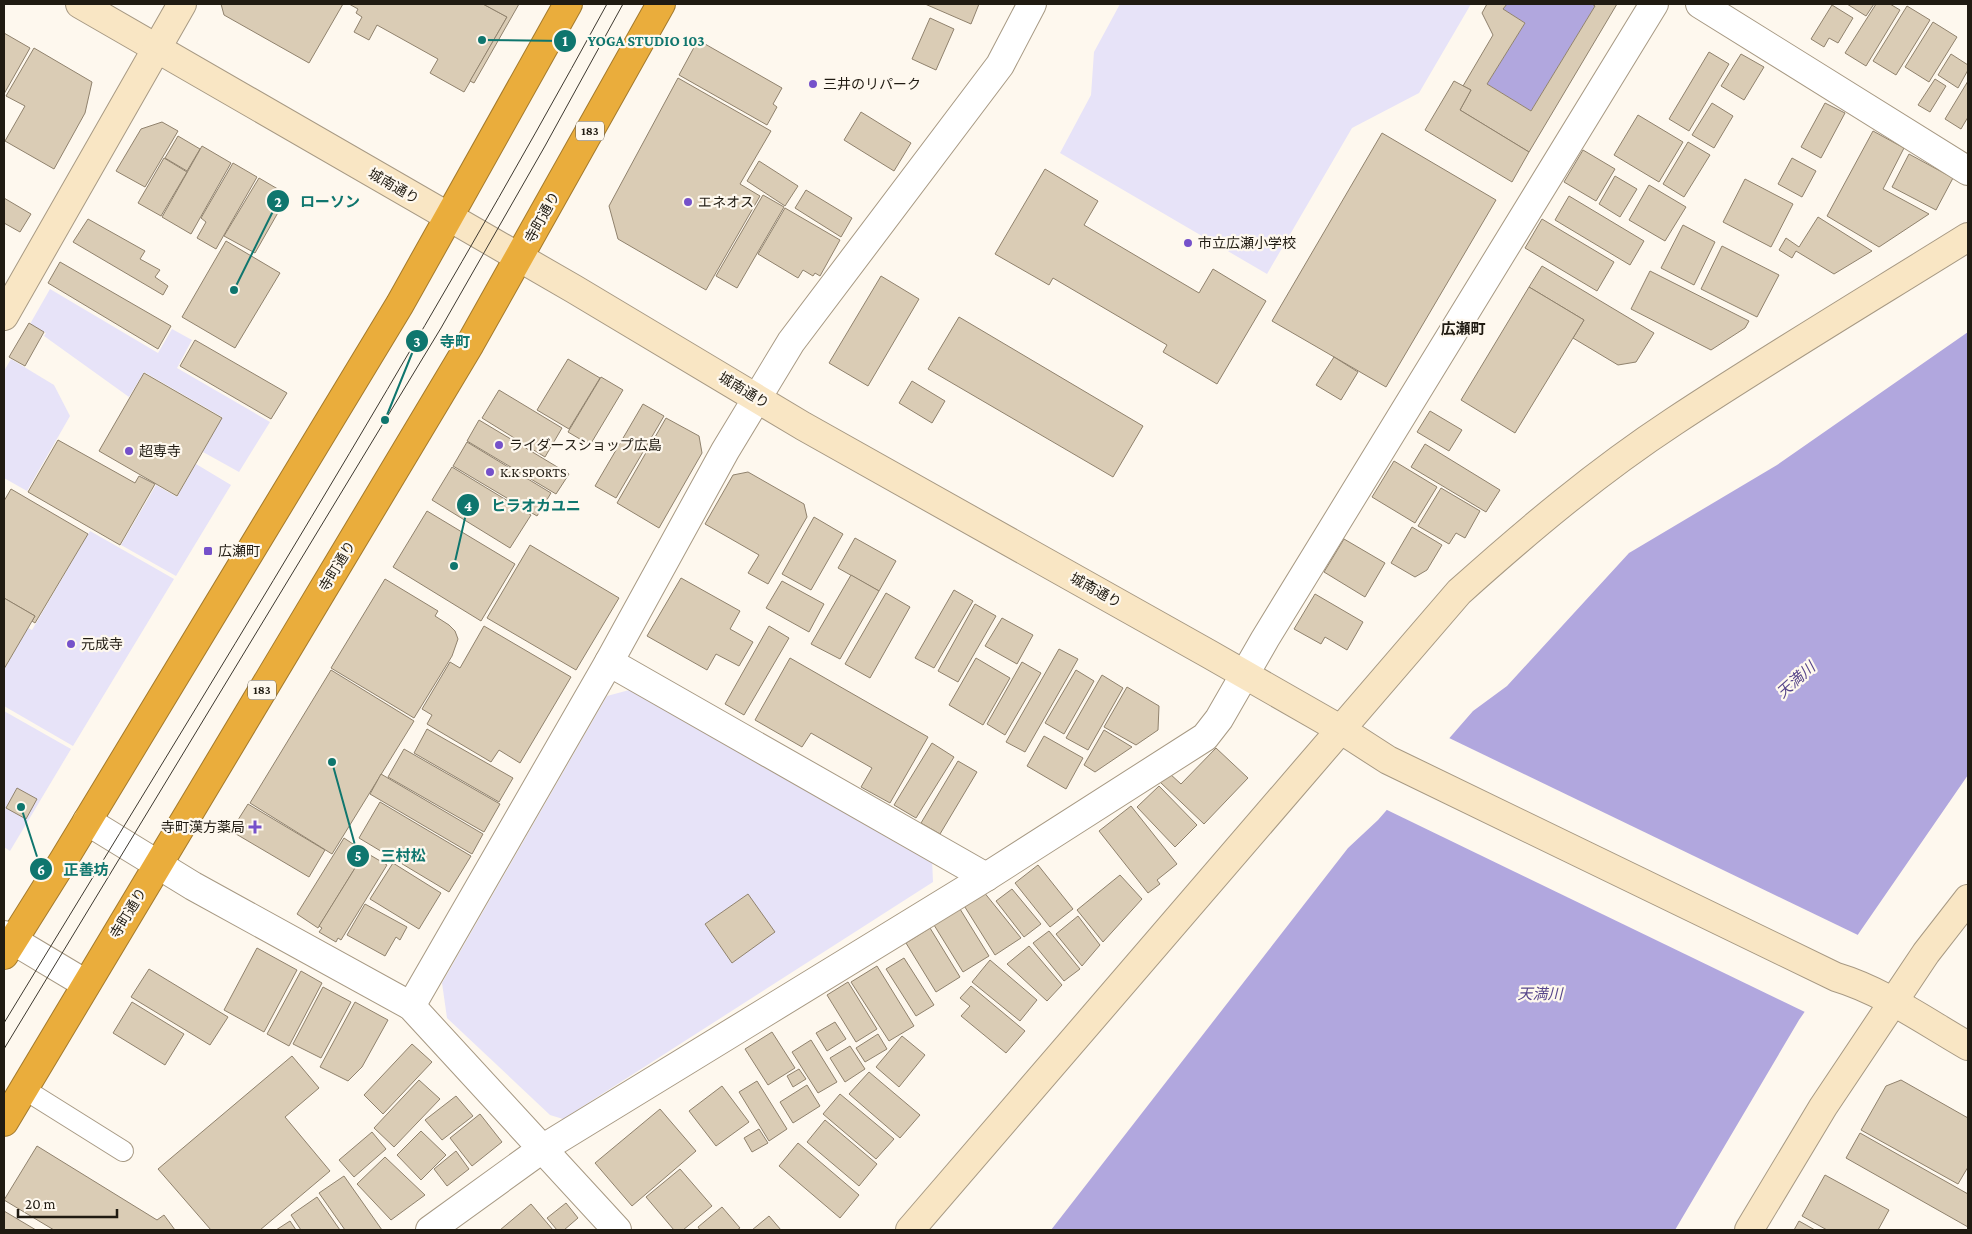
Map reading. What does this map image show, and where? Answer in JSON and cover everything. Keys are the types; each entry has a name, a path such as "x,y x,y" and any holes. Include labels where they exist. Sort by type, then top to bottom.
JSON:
{"highway":[{"path":"7,943 87,821 400,304 568,4"},
{"name":"寺町通り","path":"4,1122 470,344 661,4"}],"street":[{"name":"城南通り","path":"80,4 519,257 803,426 1340,729 1388,760 1836,977 1848,980 1893,1003 1968,1046"},
{"path":"4,316 182,4"},
{"path":"411,1006 609,662 725,451 791,342 1000,65 1032,4"},
{"path":"430,1230 542,1150 986,877 1205,738 1219,719 1244,675 1654,4"},
{"path":"1700,4 1968,171"},
{"path":"910,1230 1459,592 1528,530 1672,422 1968,237"},
{"path":"609,662 986,877"},
{"path":"87,821 158,865 411,1006 617,1230"},
{"path":"1749,1230 1823,1107 1926,953 1968,900"},
{"path":"7,943 86,984"}],"lane":[{"path":"24,1089 123,1151"}],"shaded area":[{"path":"1120,4 1471,4 1419,93 1352,128 1267,274 1060,153 1091,95 1094,52"},
{"path":"50,289 158,353 172,329 192,340 177,368 270,422 239,472 203,452 222,417 144,372 129,397 44,336 46,333 30,324"},
{"path":"11,359 54,385 70,416 27,491 4,478 4,371"},
{"path":"196,464 231,485 176,576 121,545 156,485 177,497"},
{"name":"元成寺","path":"90,531 174,579 73,746 4,706 4,670 28,628 32,630"},
{"path":"633,689 932,858 933,882 563,1119 550,1115 447,1018 442,983 607,696"},
{"path":"4,711 71,749 10,851 4,847"}],"water":[{"path":"1507,4 1592,4 1595,6 1531,111 1487,84 1525,23 1503,9"},
{"name":"天満川","path":"1968,332 1968,775 1799,1020 1675,1230 1051,1230 1348,848 1378,820 1473,711 1507,686 1629,553 1777,465"}],"pier":[{"path":"1447,737 1860,936 1807,1013 1385,809"}],"building":[{"path":"221,4 343,4 309,63 224,15"},
{"path":"349,4 483,4 507,17 464,92 430,73 438,59 377,25 369,40 354,32 362,17 356,13 358,9"},
{"path":"483,4 519,4 474,83 470,81 507,17"},
{"path":"925,4 979,4 971,24"},
{"path":"1487,4 1507,4 1503,9 1525,23 1487,84 1531,111 1595,6 1592,4 1617,4 1529,152 1460,110 1471,90 1463,86 1493,35 1482,13"},
{"path":"1847,4 1874,4 1866,16"},
{"path":"1876,4 1890,4 1900,10 1866,66 1845,53"},
{"path":"1832,5 1853,18 1838,43 1829,38 1824,47 1811,39"},
{"path":"1907,6 1930,20 1896,75 1873,61"},
{"path":"930,18 954,29 936,70 912,59"},
{"path":"1933,22 1957,37 1929,82 1905,67"},
{"path":"4,33 30,48 4,94"},
{"path":"698,40 782,88 773,104 777,107 767,125 679,75"},
{"path":"34,48 92,82 85,113 54,169 5,141 25,106 6,96"},
{"path":"1709,52 1729,64 1689,131 1669,119"},
{"path":"1741,54 1764,67 1744,100 1721,86"},
{"path":"1951,54 1968,65 1968,70 1958,88 1938,75"},
{"path":"678,78 771,131 740,184 760,196 706,290 618,239 609,206"},
{"path":"1935,79 1946,86 1930,112 1918,105"},
{"path":"1454,81 1471,90 1460,110 1529,152 1512,182 1425,130"},
{"path":"1968,81 1968,117 1961,129 1945,119"},
{"path":"1712,103 1733,116 1714,148 1692,135"},
{"path":"1825,103 1845,113 1821,158 1801,147"},
{"path":"861,112 911,143 894,171 844,140"},
{"path":"1638,115 1683,142 1659,182 1614,155"},
{"path":"162,122 178,131 145,187 116,171 141,129"},
{"path":"1873,131 1904,148 1883,189 1929,214 1879,247 1827,216"},
{"path":"1382,133 1496,200 1386,387 1272,321"},
{"path":"178,136 200,149 187,171 165,158"},
{"path":"1688,142 1710,155 1684,197 1663,184"},
{"path":"202,146 231,163 191,234 162,217"},
{"path":"1583,150 1615,169 1596,201 1564,182"},
{"path":"1909,154 1953,178 1936,210 1892,187"},
{"path":"164,158 187,172 161,216 138,203"},
{"path":"1792,158 1816,171 1802,197 1778,184"},
{"path":"759,161 798,186 785,206 747,181"},
{"path":"233,163 257,177 216,249 197,238 206,222 201,218"},
{"path":"1045,169 1098,201 1084,225 1199,293 1213,269 1266,301 1217,384 1163,352 1167,345 1053,278 1049,285 995,254"},
{"path":"1615,176 1637,189 1620,217 1599,204"},
{"path":"259,178 288,195 255,253 224,236"},
{"path":"1745,179 1793,204 1771,247 1723,222"},
{"path":"1649,185 1686,207 1665,241 1629,220"},
{"path":"806,190 852,218 841,237 795,208"},
{"path":"763,195 784,207 737,288 716,276"},
{"path":"1569,196 1644,241 1630,265 1555,220"},
{"path":"4,198 31,214 20,232 4,223"},
{"path":"785,208 840,240 820,276 815,273 813,276 803,270 798,278 758,254"},
{"path":"1818,217 1872,251 1834,274 1796,251 1792,258 1779,250 1786,238 1799,247"},
{"path":"88,219 145,251 140,259 160,270 155,277 168,286 163,295 73,242"},
{"path":"1542,219 1614,262 1597,291 1525,248"},
{"path":"1683,225 1715,242 1694,285 1661,268"},
{"path":"226,241 280,273 235,348 182,317"},
{"path":"1722,246 1779,275 1757,317 1701,289"},
{"path":"60,262 171,326 158,349 48,283"},
{"path":"1542,266 1654,333 1636,362 1618,365 1573,338 1584,320 1529,287"},
{"path":"1650,271 1749,321 1745,328 1711,350 1631,309"},
{"path":"881,276 919,299 868,386 829,363"},
{"path":"1529,287 1584,320 1515,433 1461,400"},
{"path":"959,317 1143,426 1113,477 928,369"},
{"path":"29,323 44,332 25,366 9,357"},
{"path":"195,340 287,393 271,419 180,366"},
{"path":"1334,357 1358,372 1341,400 1316,385"},
{"path":"568,359 600,378 569,429 537,410"},
{"path":"144,373 222,418 177,496 99,451"},
{"path":"601,377 623,390 590,445 568,432"},
{"path":"912,381 945,401 932,423 899,403"},
{"path":"499,390 562,428 545,457 482,418"},
{"path":"643,404 664,416 616,498 595,486"},
{"path":"1430,411 1462,430 1449,451 1417,432"},
{"path":"666,418 699,436 702,453 659,528 617,503"},
{"path":"479,420 569,474 556,494 467,441"},
{"path":"58,440 135,483 139,476 155,484 120,545 28,492"},
{"path":"467,442 551,493 537,516 453,466"},
{"path":"1425,444 1500,490 1486,512 1411,467"},
{"path":"1394,461 1437,487 1415,523 1372,497"},
{"path":"452,467 531,515 510,548 432,500"},
{"path":"748,472 804,504 807,517 768,584 748,573 759,555 705,524 733,475"},
{"path":"1441,488 1480,511 1465,538 1456,533 1449,544 1418,526"},
{"path":"11,489 88,534 35,623 32,621 35,616 4,598 4,501"},
{"path":"427,511 515,564 481,621 393,567"},
{"path":"814,517 843,534 811,590 782,574"},
{"path":"1412,527 1442,545 1427,570 1415,577 1391,563"},
{"path":"855,538 896,561 879,591 838,568"},
{"path":"1344,539 1385,563 1365,597 1324,572"},
{"path":"530,545 619,598 576,670 487,618"},
{"path":"851,575 879,591 840,659 811,644"},
{"path":"681,578 740,611 730,629 753,642 739,666 716,654 707,670 647,636"},
{"path":"385,579 438,611 435,616 455,631 458,639 452,656 414,718 331,668"},
{"path":"782,581 824,604 809,632 766,608"},
{"path":"954,590 973,601 934,668 915,658"},
{"path":"886,593 910,607 870,678 845,664"},
{"path":"1315,594 1363,622 1347,650 1325,637 1321,644 1294,629"},
{"path":"4,598 35,616 4,669"},
{"path":"975,604 996,616 958,682 938,671"},
{"path":"1002,618 1033,635 1017,664 985,646"},
{"path":"484,626 571,677 520,763 499,750 491,762 427,724 432,715 422,709 450,662 460,668"},
{"path":"769,626 789,638 744,715 725,704"},
{"path":"1059,649 1078,659 1025,752 1006,742"},
{"path":"790,658 928,737 890,803 861,787 872,768 811,733 802,747 755,720"},
{"path":"976,658 1010,678 983,725 949,705"},
{"path":"1022,662 1041,673 1005,735 987,724"},
{"path":"331,670 414,721 332,854 250,803"},
{"path":"1076,670 1094,681 1064,734 1045,723"},
{"path":"1102,675 1123,688 1088,750 1066,738"},
{"path":"1127,687 1159,706 1158,730 1136,745 1104,727"},
{"path":"427,729 513,778 499,802 414,753"},
{"path":"1104,730 1132,747 1095,772 1084,765"},
{"path":"1044,736 1083,758 1066,789 1027,766"},
{"path":"932,743 954,757 916,818 894,805"},
{"path":"1216,748 1248,778 1204,824 1160,782 1169,773 1181,784"},
{"path":"404,749 500,804 484,832 388,777"},
{"path":"958,761 977,772 940,834 921,823"},
{"path":"381,774 483,834 472,854 370,794"},
{"path":"1159,786 1197,825 1175,847 1137,807"},
{"path":"17,788 37,799 26,819 6,808"},
{"path":"380,802 471,856 449,892 359,838"},
{"path":"248,804 325,850 309,877 231,831"},
{"path":"1131,806 1177,864 1157,880 1160,884 1148,893 1099,831"},
{"path":"344,838 365,852 318,928 297,914"},
{"path":"365,852 387,865 341,940 338,938 336,942 319,932 322,928 319,926"},
{"path":"393,863 441,893 419,929 370,899"},
{"path":"1038,865 1073,909 1050,927 1015,883"},
{"path":"1120,875 1142,899 1103,942 1077,910"},
{"path":"1012,889 1041,924 1024,937 996,901"},
{"path":"983,891 1021,938 995,955 963,904"},
{"path":"748,894 775,932 732,963 705,924"},
{"path":"365,904 407,927 400,940 396,937 385,956 347,935"},
{"path":"960,909 989,956 963,972 934,925"},
{"path":"1078,916 1100,945 1082,966 1056,934"},
{"path":"930,928 960,977 936,992 906,943"},
{"path":"1049,931 1080,969 1064,981 1033,943"},
{"path":"1029,946 1062,985 1047,1001 1007,964"},
{"path":"257,948 297,970 264,1032 224,1010"},
{"path":"904,958 934,1005 916,1016 886,969"},
{"path":"990,960 1037,1000 1020,1021 972,982"},
{"path":"877,966 914,1026 889,1041 851,982"},
{"path":"149,969 228,1017 210,1045 131,997"},
{"path":"301,971 322,983 289,1046 267,1034"},
{"path":"848,982 877,1029 856,1042 827,995"},
{"path":"971,986 1025,1031 1006,1053 961,1016 970,1006 960,998"},
{"path":"323,987 351,1002 321,1058 293,1044"},
{"path":"132,1002 184,1034 165,1065 113,1033"},
{"path":"355,1002 388,1020 362,1067 348,1081 320,1067"},
{"path":"835,1022 846,1039 827,1051 816,1033"},
{"path":"772,1032 795,1068 768,1085 745,1049"},
{"path":"878,1034 887,1049 865,1062 856,1048"},
{"path":"902,1036 925,1055 899,1087 876,1067"},
{"path":"811,1040 837,1082 818,1093 792,1052"},
{"path":"412,1044 432,1062 383,1114 364,1095"},
{"path":"850,1046 865,1069 845,1082 830,1058"},
{"path":"292,1056 319,1088 285,1117 330,1171 260,1230 211,1230 158,1169"},
{"path":"799,1069 806,1079 793,1087 787,1076"},
{"path":"869,1072 920,1115 900,1138 849,1094"},
{"path":"419,1080 440,1099 394,1147 374,1128"},
{"path":"1901,1080 1968,1118 1968,1167 1958,1184 1861,1130 1886,1086"},
{"path":"757,1081 787,1129 769,1141 739,1092"},
{"path":"807,1085 820,1106 793,1123 780,1102"},
{"path":"722,1086 749,1122 716,1146 689,1111"},
{"path":"840,1094 894,1139 876,1159 823,1114"},
{"path":"456,1096 473,1116 442,1140 425,1120"},
{"path":"660,1109 696,1151 632,1206 595,1163"},
{"path":"480,1114 502,1142 472,1166 450,1138"},
{"path":"825,1120 877,1164 859,1186 807,1142"},
{"path":"759,1129 768,1143 752,1152 744,1138"},
{"path":"421,1131 446,1155 421,1180 397,1155"},
{"path":"372,1132 386,1149 354,1177 339,1160"},
{"path":"1860,1133 1968,1194 1968,1227 1846,1158"},
{"path":"798,1143 859,1195 840,1218 779,1166"},
{"path":"37,1146 157,1220 164,1215 175,1230 54,1230 4,1200"},
{"path":"456,1151 469,1169 447,1186 434,1169"},
{"path":"385,1157 425,1195 391,1220 357,1184"},
{"path":"680,1169 712,1206 683,1230 674,1230 646,1197"},
{"path":"1825,1175 1889,1210 1878,1230 1827,1230 1802,1216"},
{"path":"344,1176 382,1230 345,1230 319,1193"},
{"path":"317,1197 340,1230 301,1230 291,1215"},
{"path":"566,1203 578,1218 564,1230 557,1230 547,1218"},
{"path":"531,1204 553,1230 500,1230"},
{"path":"722,1207 740,1228 737,1230 700,1230 698,1227"},
{"path":"4,1211 36,1230 4,1230"},
{"path":"769,1216 781,1230 752,1230"},
{"path":"290,1221 296,1230 276,1230"},
{"path":"1799,1221 1815,1230 1794,1230"}],"tram line":[{"path":"4,1023 312,517 462,262 607,4"},
{"path":"4,1049 441,328 545,146 623,4"}],"place":[{"name":"YOGA STUDIO 103","path":"482,40"},
{"name":"三井のリパーク","path":"813,84"},
{"name":"エネオス","path":"688,202"},
{"name":"市立広瀬小学校","path":"1188,243"},
{"name":"ローソン","path":"234,290"},
{"name":"寺町","path":"385,420"},
{"name":"ライダースショップ広島","path":"499,445"},
{"name":"超専寺","path":"129,451"},
{"name":"K.K SPORTS","path":"490,472"},
{"name":"広瀬町","path":"208,551"},
{"name":"ヒラオカユニ","path":"454,566"},
{"name":"元成寺","path":"71,644"},
{"name":"三村松","path":"332,762"},
{"name":"正善坊","path":"21,807"},
{"name":"寺町漢方薬局","path":"255,827"}],"district":[{"name":"広瀬町","path":"1463,329"}]}
